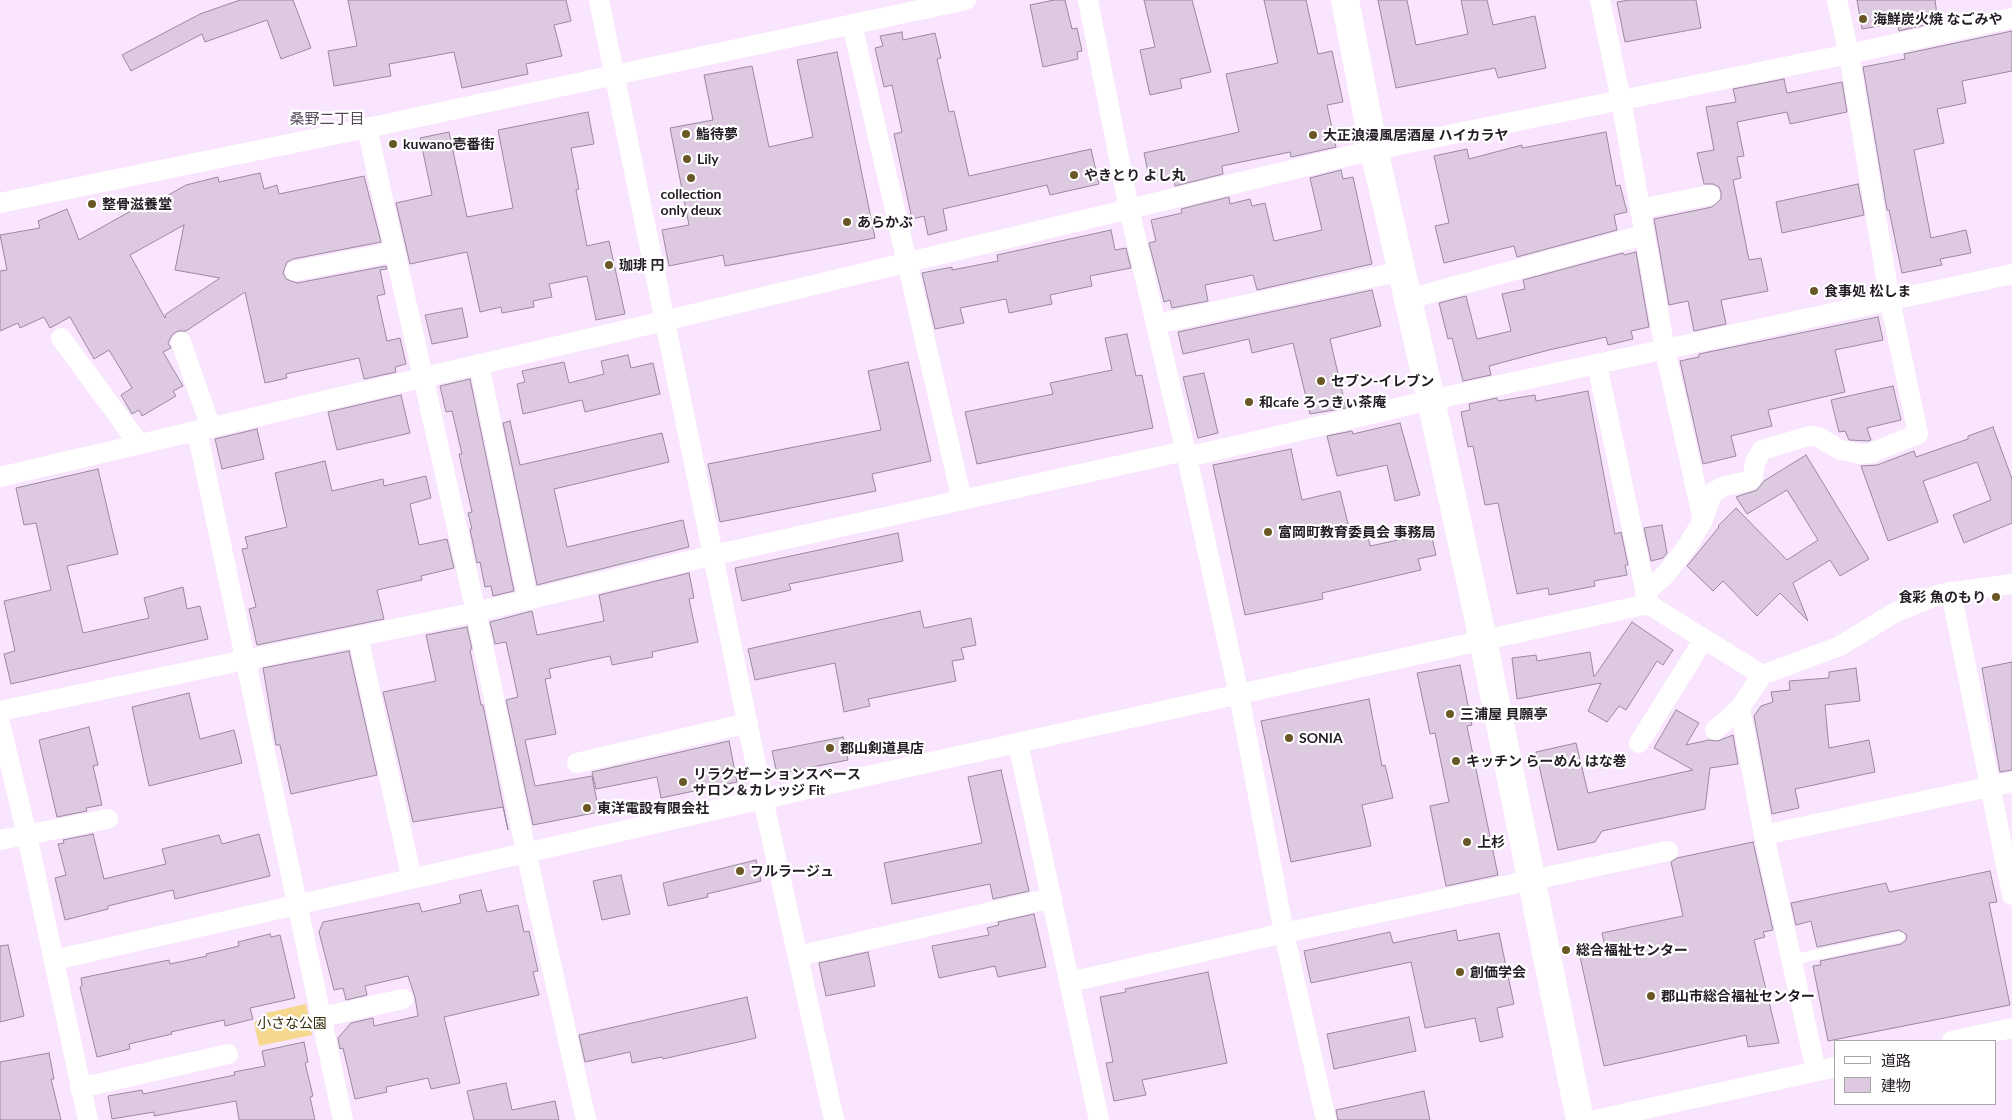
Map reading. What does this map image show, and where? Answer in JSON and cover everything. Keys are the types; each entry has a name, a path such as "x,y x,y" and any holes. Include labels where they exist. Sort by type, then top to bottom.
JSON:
{"street":[{"path":"599,0 763,799 834,1120"},
{"path":"0,203 367,128 966,0"},
{"path":"1088,0 1129,209 1186,454 1239,695 1284,933 1326,1120"},
{"path":"1345,0 1374,150 1483,640 1580,1120"},
{"path":"1600,0 1621,100 1665,350 1703,520"},
{"path":"54,960 298,906 526,852 1483,640 1647,598 1688,546 1703,520 1714,492 1725,486 1749,481 1753,477 1758,455 1762,450 1801,437 1818,437 1841,450 1860,454 1871,453 1918,434 1890,301 1849,54 1837,0"},
{"path":"0,477 664,321 1374,150 1849,54 2012,18"},
{"path":"852,24 905,262 962,500"},
{"path":"367,128 421,377 476,612 526,852 586,1120"},
{"path":"1640,209 1710,195"},
{"path":"1408,299 1644,235"},
{"path":"295,271 394,252"},
{"path":"1156,324 1402,271"},
{"path":"0,711 476,612 714,555 962,500 1186,454 2012,274"},
{"path":"61,338 139,444"},
{"path":"181,342 204,429 245,660 344,1120"},
{"path":"479,364 528,600"},
{"path":"1597,365 1647,598 1704,638 1762,675"},
{"path":"1715,730 1740,708 1762,675 1840,646 1894,612 1940,594 2012,584"},
{"path":"1951,592 2012,895"},
{"path":"358,637 412,879"},
{"path":"1639,743 1704,638"},
{"path":"1740,708 1764,835 1816,1071"},
{"path":"0,723 27,835 88,1120"},
{"path":"577,763 748,723"},
{"path":"1018,743 1099,1120"},
{"path":"1764,835 2012,782"},
{"path":"0,840 108,819"},
{"path":"1070,982 1284,933 1668,851"},
{"path":"798,956 1052,898"},
{"path":"322,1017 403,999"},
{"path":"1957,1040 2012,1028"},
{"path":"80,1088 228,1054"},
{"path":"1595,1120 1834,1067"}],"lane":[{"path":"1791,960 1900,936"}],"green space":[{"name":"小さな公園","path":"306,1004 312,1035 259,1046 254,1023 266,1013"}],"building":[{"path":"240,0 293,0 311,48 281,59 267,20 205,42 202,34 131,71 122,55 200,14"},
{"path":"348,0 566,0 571,21 554,25 562,56 526,64 528,74 462,88 454,52 389,64 391,76 334,86 328,51 357,46"},
{"path":"1054,0 1065,0 1072,29 1077,28 1082,51 1077,52 1078,59 1043,67 1030,5"},
{"path":"1144,0 1192,0 1211,72 1180,79 1182,88 1150,95 1140,50 1155,47"},
{"path":"1264,0 1306,0 1318,54 1332,51 1343,102 1327,105 1336,147 1291,157 1290,152 1222,166 1223,174 1175,186 1173,176 1150,182 1144,153 1239,132 1226,74 1278,63"},
{"path":"1378,0 1407,0 1416,45 1468,34 1461,0 1487,0 1493,25 1535,16 1546,68 1498,78 1495,68 1396,88"},
{"path":"1630,0 1696,0 1701,28 1625,42 1617,2"},
{"path":"1857,0 1935,0 1938,22 1899,31 1897,23 1862,29"},
{"path":"2012,31 2012,71 1962,81 1966,103 1937,109 1944,143 1914,150 1931,238 1966,230 1971,253 1940,259 1942,265 1902,273 1889,210 1887,210 1863,67 1905,59 1904,54"},
{"path":"902,32 903,40 935,33 941,58 937,59 949,112 954,111 969,176 1091,149 1099,184 1050,195 1047,185 943,209 947,230 928,235 924,216 912,219 894,134 902,132 892,85 884,87 875,48 883,46 880,36"},
{"path":"837,52 875,238 725,266 723,255 669,266 662,230 689,225 670,128 713,120 704,75 752,66 769,147 813,137 797,60"},
{"path":"1784,79 1787,93 1842,82 1847,112 1790,124 1787,112 1737,122 1744,156 1737,157 1741,178 1733,180 1749,260 1761,258 1768,291 1721,300 1726,324 1694,331 1688,301 1669,305 1654,219 1712,207 1721,199 1719,187 1713,184 1704,184 1697,153 1714,150 1706,107 1736,102 1733,89"},
{"path":"588,112 594,144 571,148 579,189 576,190 587,246 609,241 625,314 596,320 587,276 549,284 552,297 533,301 534,307 502,313 501,307 480,312 467,252 410,264 396,203 432,195 420,138 449,132 467,217 513,208 498,130"},
{"path":"1606,132 1616,186 1620,185 1627,212 1614,215 1617,230 1517,257 1514,246 1444,263 1435,226 1449,223 1434,156 1467,149 1469,159 1522,145 1522,148"},
{"path":"1341,170 1343,179 1353,177 1372,264 1257,290 1253,275 1205,285 1208,301 1172,308 1170,300 1164,302 1149,243 1156,241 1151,220 1182,213 1181,209 1229,197 1230,204 1250,199 1252,206 1265,203 1274,241 1322,230 1310,178"},
{"path":"260,173 264,189 277,185 279,194 364,176 381,242 293,259 287,262 283,273 286,279 297,283 386,266 387,269 380,270 385,294 377,296 387,341 400,338 406,364 395,367 396,372 364,379 359,358 286,374 287,378 265,383 245,292 186,331 178,331 172,335 168,343 171,348 163,352 183,386 173,391 176,396 142,416 139,410 132,414 121,395 132,388 109,350 94,359 70,317 50,328 44,317 20,328 18,323 0,331 0,271 7,270 0,235 40,228 38,221 67,209 79,240 138,207 140,211 186,185 218,177 219,182","holes":["184,225 175,270 220,278 166,314 165,318 130,255"]},
{"path":"1858,184 1864,215 1782,233 1776,202"},
{"path":"1111,230 1115,250 1126,248 1131,268 1090,276 1092,286 1050,295 1052,304 1009,313 1006,299 960,308 964,323 935,329 922,273 952,267 952,270 998,261 997,255"},
{"path":"1636,252 1649,327 1631,331 1633,339 1608,345 1606,337 1549,350 1489,366 1491,375 1463,381 1452,338 1448,339 1439,303 1466,296 1477,339 1511,331 1502,294 1525,289 1523,280 1623,253 1624,255"},
{"path":"1372,290 1381,326 1330,339 1346,408 1310,414 1293,343 1252,353 1249,339 1183,354 1178,332"},
{"path":"462,308 468,337 432,344 425,315"},
{"path":"1878,317 1883,340 1835,350 1845,392 1768,410 1772,426 1731,436 1736,456 1703,464 1680,361 1699,357 1699,354"},
{"path":"1127,334 1136,376 1142,375 1153,428 977,464 965,412 1053,394 1050,383 1112,370 1105,338"},
{"path":"628,355 631,368 653,363 660,394 585,412 582,400 523,414 517,384 525,382 522,371 564,362 569,383 604,374 601,361"},
{"path":"908,362 931,461 872,474 876,491 720,522 708,464 881,430 868,371"},
{"path":"1204,373 1218,433 1198,438 1183,377"},
{"path":"470,379 514,591 493,596 491,586 485,587 480,562 477,563 468,513 472,512 459,454 462,454 452,411 446,412 440,386"},
{"path":"1893,386 1901,420 1867,428 1871,440 1868,441 1849,440 1845,431 1839,432 1831,400"},
{"path":"1588,391 1615,534 1621,532 1628,565 1625,565 1627,575 1594,581 1595,586 1549,595 1548,588 1517,594 1498,503 1485,505 1473,446 1468,447 1461,412 1470,410 1469,404 1497,398 1498,401 1535,395 1536,401"},
{"path":"401,395 410,433 337,450 328,412"},
{"path":"510,421 520,465 662,433 669,462 554,489 567,547 683,520 689,547 537,585 503,423"},
{"path":"1400,423 1420,495 1395,501 1387,465 1337,476 1327,436 1352,431 1353,434"},
{"path":"1993,427 2012,479 2012,523 1964,543 1953,515 1991,500 1977,462 1923,481 1938,522 1888,541 1861,466 1877,465 1914,451 1916,457 1968,439 1968,436"},
{"path":"257,429 264,459 222,469 215,439"},
{"name":"富岡町教育委員会 事務局","path":"1291,449 1302,500 1340,491 1352,540 1368,537 1370,546 1431,533 1436,555 1418,559 1421,570 1322,593 1323,599 1245,615 1213,465"},
{"path":"1806,455 1869,559 1840,576 1830,560 1793,583 1808,621 1780,593 1757,616 1723,581 1713,591 1687,566 1718,526 1736,508 1787,560 1818,540 1787,490 1747,514 1736,497 1757,490 1764,481"},
{"path":"325,461 332,491 383,479 384,486 426,476 431,498 410,504 419,545 447,539 454,568 421,576 422,580 377,590 384,619 257,645 249,609 256,607 242,549 248,548 245,537 287,527 275,473"},
{"path":"98,469 118,554 67,566 83,633 149,618 144,598 183,587 187,609 200,606 208,639 11,684 4,654 15,651 4,601 51,590 36,523 24,525 16,488"},
{"path":"1662,525 1667,553 1663,558 1651,561 1644,528"},
{"path":"898,533 903,561 789,584 791,590 742,601 735,568"},
{"path":"689,573 694,598 689,599 698,642 652,652 653,657 612,665 610,656 549,669 551,678 545,679 556,734 525,740 535,786 592,776 599,812 533,825 506,700 518,697 506,642 495,644 490,622 532,611 537,635 604,621 599,595"},
{"path":"920,611 924,628 971,618 976,645 961,648 964,659 952,661 956,681 868,699 870,706 844,712 835,663 755,680 748,649"},
{"path":"1632,622 1673,650 1663,665 1657,661 1626,710 1619,706 1607,722 1588,711 1601,683 1517,699 1512,658 1536,655 1537,661 1590,652 1594,677"},
{"path":"467,627 481,705 483,705 508,830 503,807 413,822 383,692 436,681 426,635"},
{"path":"349,651 377,775 291,794 280,745 276,745 263,668"},
{"path":"2012,662 2012,770 2000,772 1982,668"},
{"path":"1460,665 1472,725 1467,726 1498,875 1446,886 1430,806 1449,802 1435,733 1430,734 1417,673"},
{"path":"1856,668 1860,701 1825,705 1829,748 1869,740 1875,772 1795,789 1799,808 1772,814 1754,716 1761,706 1773,702 1771,692 1790,690 1789,681 1829,678 1829,672"},
{"path":"189,693 200,739 234,730 242,763 149,786 132,707"},
{"path":"1369,699 1382,766 1385,765 1393,798 1362,805 1371,846 1291,862 1261,721"},
{"path":"1676,710 1699,723 1686,745 1709,740 1718,741 1733,735 1738,764 1710,768 1705,809 1602,831 1595,842 1558,850 1536,752 1576,743 1588,793 1693,770 1654,748"},
{"path":"89,727 98,765 93,766 102,805 86,808 87,811 57,817 39,740"},
{"path":"843,737 848,760 777,774 772,751"},
{"path":"729,741 737,782 661,798 657,777 596,789 592,772"},
{"path":"1001,770 1029,891 993,899 990,884 892,904 884,863 982,843 968,777"},
{"path":"93,834 104,879 166,864 162,849 219,835 222,844 259,834 270,876 175,899 173,890 108,906 108,909 65,920 55,878 66,875 58,844 64,843 63,840"},
{"path":"1753,842 1773,930 1763,932 1765,937 1754,940 1779,1043 1748,1047 1746,1035 1604,1066 1579,952 1605,946 1602,933 1683,916 1671,862 1677,858"},
{"path":"756,860 761,881 707,894 708,897 668,906 663,883"},
{"path":"1990,871 1997,902 1989,903 2010,1005 1828,1041 1813,966 1821,965 1820,961 1901,944 1906,940 1907,935 1899,930 1817,947 1811,921 1796,925 1791,903 1886,883 1889,892"},
{"path":"621,875 630,914 602,920 593,881"},
{"path":"481,890 487,912 518,905 524,932 529,931 538,971 533,972 539,995 444,1017 460,1083 431,1089 428,1078 386,1087 387,1092 355,1099 343,1048 340,1049 338,1038 351,1023 373,1018 374,1026 418,1016 415,997 408,976 365,986 367,995 346,1000 343,988 334,990 319,932 323,922 419,903 422,912 461,903 459,895"},
{"path":"1034,914 1046,967 998,977 995,966 939,978 932,946 989,935 987,928 999,925 998,922"},
{"name":"創価学会","path":"1456,930 1458,941 1499,933 1514,1004 1497,1008 1503,1037 1480,1042 1475,1018 1425,1028 1411,962 1311,983 1304,951 1390,932 1393,943"},
{"path":"270,934 271,937 280,935 295,998 250,1008 253,1019 225,1026 224,1020 171,1032 172,1034 129,1044 130,1049 97,1057 80,987 82,986 81,978 169,960 170,964 207,956 206,954 239,946 238,942"},
{"path":"8,945 24,1016 0,1022 0,946"},
{"path":"868,952 875,986 826,996 819,963"},
{"path":"1208,972 1227,1063 1142,1080 1146,1095 1114,1101 1106,1063 1113,1062 1100,997 1126,992 1125,989"},
{"path":"747,997 756,1038 663,1059 662,1057 632,1063 630,1052 585,1062 579,1035"},
{"path":"1409,1017 1416,1051 1334,1069 1327,1034"},
{"path":"304,1042 308,1062 305,1063 313,1096 310,1097 315,1120 239,1120 236,1101 154,1116 154,1112 112,1119 108,1096 142,1090 143,1094 235,1075 234,1072 265,1066 262,1051"},
{"path":"49,1053 54,1079 51,1079 61,1120 0,1120 0,1062"},
{"path":"506,1083 512,1110 555,1101 559,1120 474,1120 467,1091"},
{"path":"1424,1091 1430,1120 1338,1120 1336,1110"}],"place":[{"name":"海鮮炭火焼 なごみや","path":"1863,19"},
{"name":"鮨待夢","path":"686,134"},
{"name":"大正浪漫風居酒屋 ハイカラヤ","path":"1313,135"},
{"name":"kuwano壱番街","path":"393,144"},
{"name":"Lily","path":"687,159"},
{"name":"やきとり よし丸","path":"1074,175"},
{"name":"collection only deux","path":"691,178"},
{"name":"整骨滋養堂","path":"92,204"},
{"name":"あらかぶ","path":"847,222"},
{"name":"珈琲 円","path":"609,265"},
{"name":"食事処 松しま","path":"1814,291"},
{"name":"セブン-イレブン","path":"1321,381"},
{"name":"和cafe ろっきぃ茶庵","path":"1249,402"},
{"name":"富岡町教育委員会 事務局","path":"1268,532"},
{"name":"食彩 魚のもり","path":"1996,597"},
{"name":"三浦屋 貝願亭","path":"1450,714"},
{"name":"SONIA","path":"1289,738"},
{"name":"郡山剣道具店","path":"830,748"},
{"name":"キッチン らーめん はな巻","path":"1456,761"},
{"name":"リラクゼーションスペース サロン＆カレッジ Fit","path":"683,782"},
{"name":"東洋電設有限会社","path":"587,808"},
{"name":"上杉","path":"1467,842"},
{"name":"フルラージュ","path":"740,871"},
{"name":"総合福祉センター","path":"1566,950"},
{"name":"創価学会","path":"1460,972"},
{"name":"郡山市総合福祉センター","path":"1651,996"}],"district":[{"name":"桑野二丁目","path":"327,119"}]}
